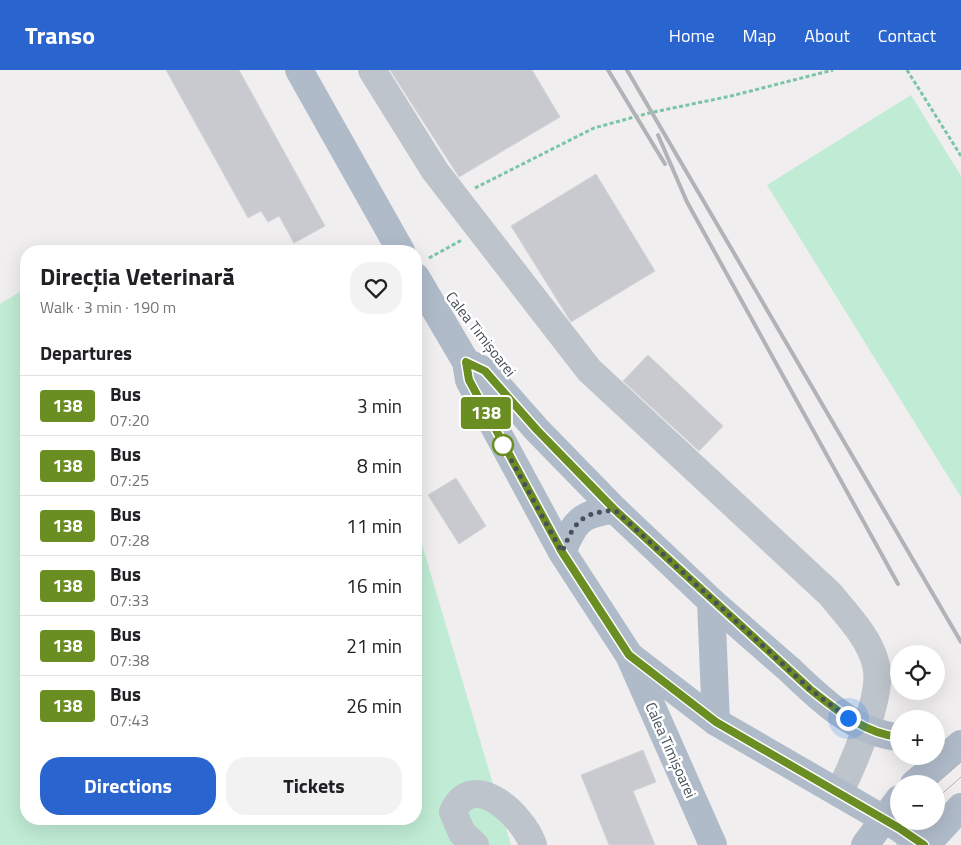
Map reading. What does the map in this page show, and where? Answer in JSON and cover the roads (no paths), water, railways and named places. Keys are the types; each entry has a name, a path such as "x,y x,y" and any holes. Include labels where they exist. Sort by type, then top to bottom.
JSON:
{"main road":[{"path":"299,70 410,245"},
{"name":"Calea Timișoarei","path":"426,267 466,362 469,380 562,552 629,655 713,845"},
{"name":"Calea Timișoarei","path":"466,362 485,371 537,430 615,510 711,601 836,710 859,724 890,734"},
{"path":"562,552 577,522 586,515 615,510"},
{"path":"711,601 716,722"},
{"name":"Calea Timișoarei","path":"629,655 716,722 840,793 925,845"},
{"path":"682,696 715,678"},
{"path":"945,735 961,732"},
{"path":"925,775 961,744"},
{"path":"925,845 961,807"},
{"path":"865,845 890,811"}],"street":[{"path":"372,70 434,171 589,370 830,594 865,641 876,665 878,678 863,736 840,793"},
{"path":"474,845 462,833 453,812 462,798 479,793 512,811 529,833 533,845"}],"tram line":[{"path":"945,776 961,762"},
{"path":"945,791 961,777"},
{"path":"881,845 892,830"},
{"path":"896,845 907,830"}],"railway":[{"path":"608,70 665,164"},
{"path":"627,70 961,642"},
{"path":"658,135 687,202 898,584"}]}
